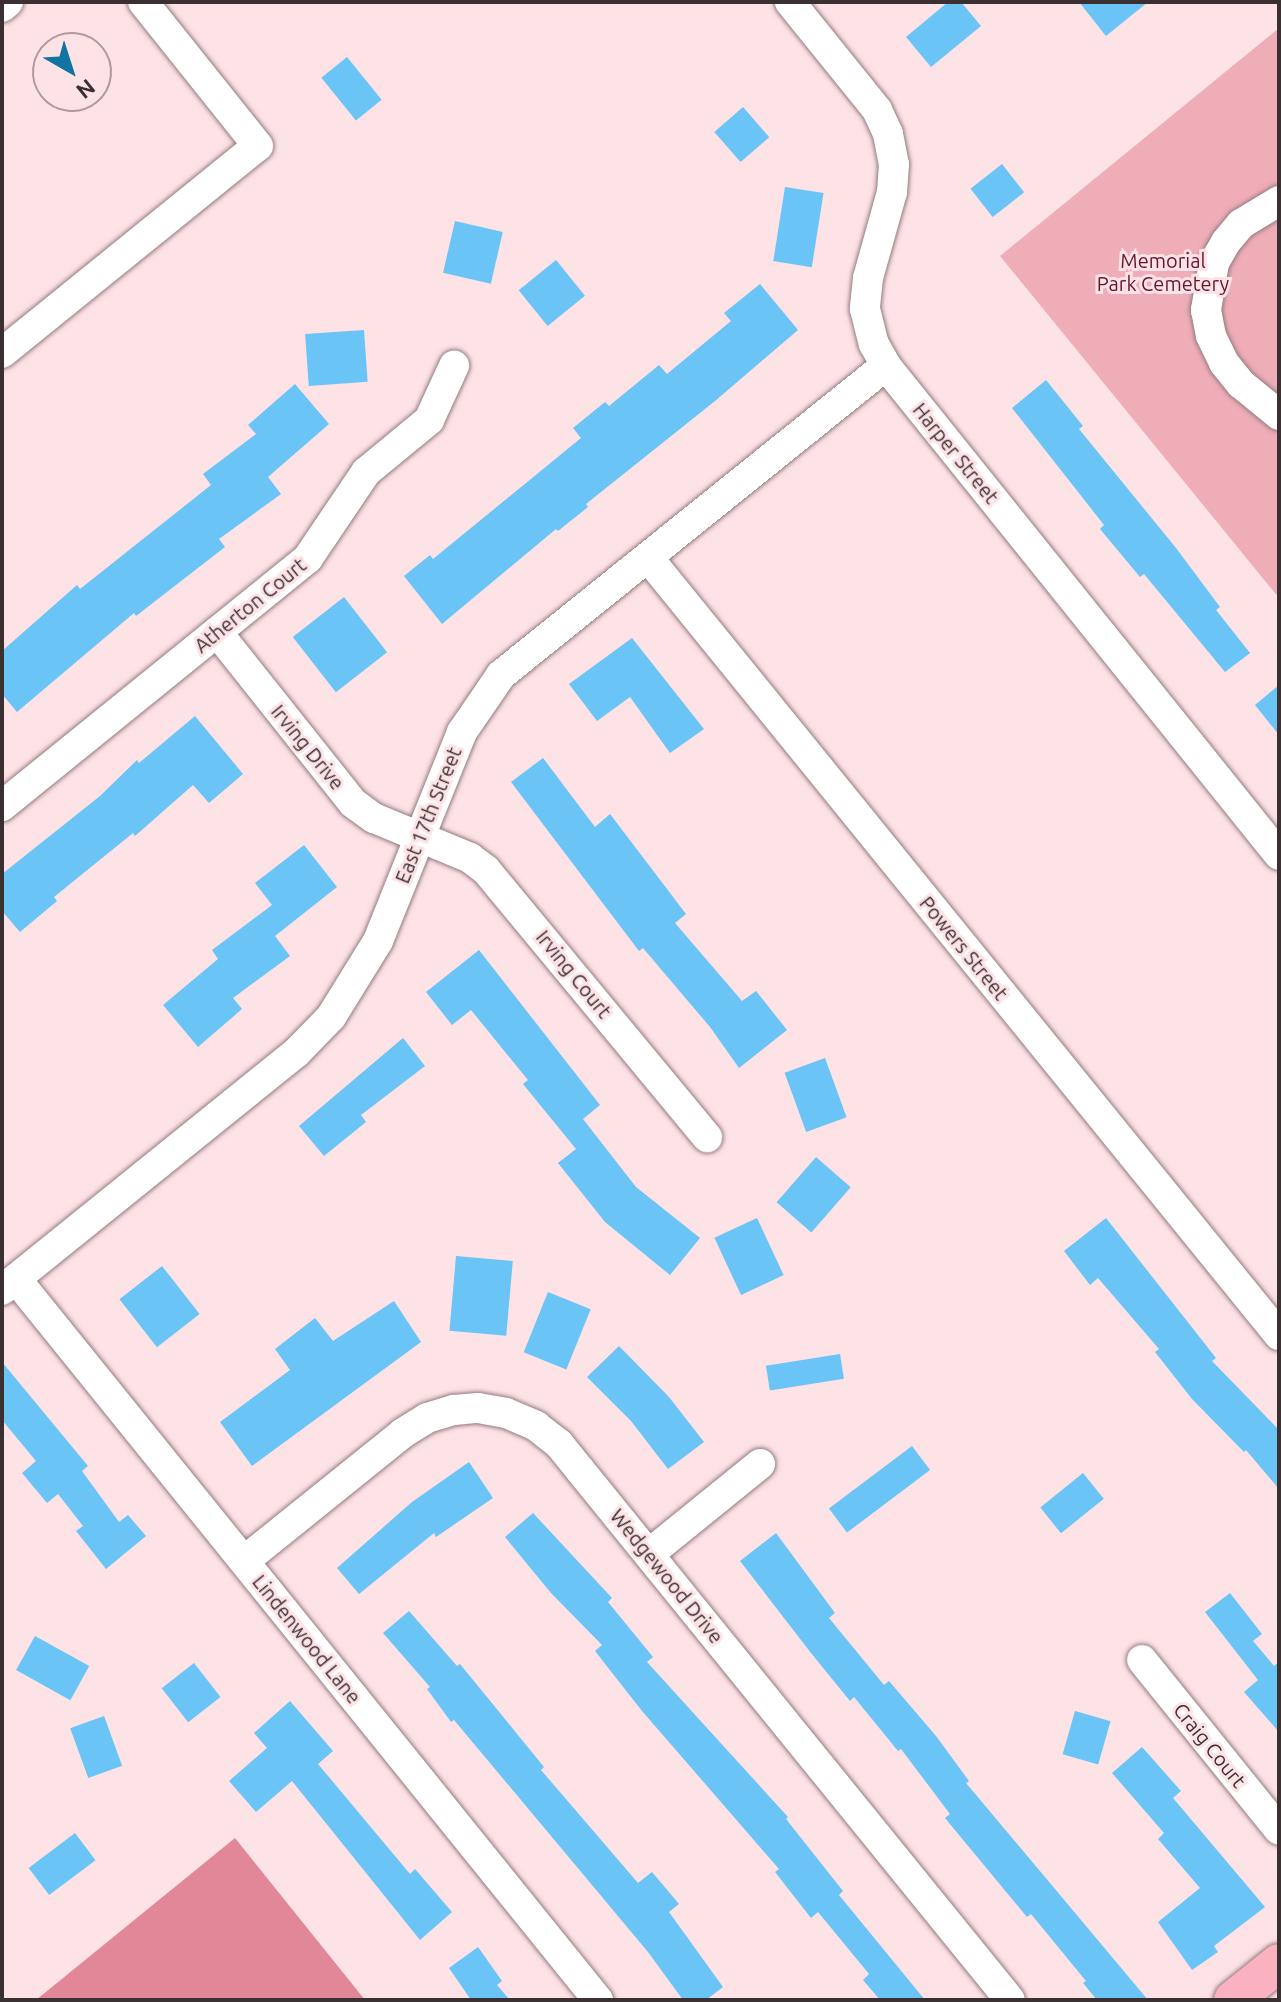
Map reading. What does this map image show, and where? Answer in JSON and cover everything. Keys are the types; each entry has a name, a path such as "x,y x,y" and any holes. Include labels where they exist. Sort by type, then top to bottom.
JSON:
{"main road":[{"path":"1233,2000 1279,1963"}],"street":[{"path":"2,7 8,2"},
{"path":"2,353 258,146 143,2"},
{"name":"Harper Street","path":"805,7 877,110 888,134 894,164 892,192 868,278 865,309 874,344 886,366 1279,855"},
{"path":"1279,201 1241,224 1226,242 1214,263 1206,310 1211,336 1224,363 1241,384 1279,415"},
{"name":"Atherton Court","path":"2,806 308,558 366,472 429,420 454,366"},
{"name":"East 17th Street","path":"9,1285 296,1053 331,1017 378,941 462,732 501,675 650,560 886,366"},
{"name":"Powers Street","path":"650,560 1279,1335"},
{"name":"Irving Drive","path":"217,632 353,803 374,818 420,837"},
{"name":"Irving Court","path":"420,837 470,858 505,890 707,1137"},
{"name":"Lindenwood Lane","path":"9,1285 244,1561 598,2000"},
{"name":"Wedgewood Drive","path":"244,1561 403,1433 427,1418 454,1410 478,1408 506,1413 536,1426 559,1444 1010,2000"},
{"path":"649,1554 760,1464"},
{"name":"Craig Court","path":"1142,1660 1279,1830"}],"green space":[{"name":"Memorial Park Cemetery","path":"1279,28 1279,598 1000,256"}],"shaded area":[{"path":"235,1838 365,2000 36,2000"}],"building":[{"path":"948,2 961,2 981,26 931,67 906,37"},
{"path":"1079,2 1148,2 1106,36"},
{"path":"347,57 382,100 356,121 321,78"},
{"path":"743,107 769,137 741,162 714,132"},
{"path":"1002,164 1024,192 993,217 970,189"},
{"path":"785,187 824,193 812,267 773,261"},
{"path":"455,221 503,232 491,284 443,273"},
{"path":"556,260 585,296 548,326 519,290"},
{"path":"760,284 798,330 586,504 588,507 558,531 556,529 442,624 404,576 430,555 433,559 581,438 573,428 605,402 609,406 659,365 667,374 731,321 724,313"},
{"path":"364,330 368,382 309,386 305,334"},
{"path":"1046,380 1083,426 1079,429 1176,548 1220,607 1216,610 1250,653 1225,672 1144,574 1140,577 1100,529 1104,525 1012,408"},
{"path":"295,384 329,424 268,477 281,494 219,539 225,547 136,616 134,613 17,712 2,694 2,651 77,585 80,589 211,485 203,474 256,434 248,425"},
{"path":"344,597 387,652 336,692 293,637"},
{"path":"632,638 704,729 670,753 630,697 597,721 569,684"},
{"path":"1279,685 1279,735 1255,705"},
{"path":"195,716 243,774 209,803 193,785 135,836 133,833 54,897 57,901 20,932 2,911 2,874 100,796 137,760 139,763"},
{"path":"543,758 595,827 610,814 686,914 675,923 742,1001 756,991 787,1030 739,1068 710,1027 643,948 639,951 511,782"},
{"path":"304,845 337,887 275,936 290,956 233,998 242,1009 198,1047 163,1005 218,959 212,950 272,905 255,883"},
{"path":"479,950 600,1105 583,1119 636,1187 700,1238 670,1275 605,1222 558,1163 576,1149 523,1084 528,1080 471,1010 452,1025 426,992"},
{"path":"403,1038 425,1066 361,1115 366,1122 324,1156 299,1126"},
{"path":"825,1058 847,1117 806,1132 785,1073"},
{"path":"816,1157 851,1187 811,1232 777,1202"},
{"path":"757,1218 784,1275 741,1295 714,1238"},
{"path":"1106,1218 1216,1358 1212,1361 1279,1430 1279,1489 1246,1450 1244,1452 1192,1399 1155,1352 1159,1349 1098,1278 1090,1285 1064,1251"},
{"path":"456,1256 513,1261 506,1336 449,1331"},
{"path":"162,1266 200,1314 157,1347 119,1299"},
{"path":"548,1292 591,1309 566,1369 524,1352"},
{"path":"394,1301 421,1342 252,1466 220,1422 290,1370 275,1349 315,1318 333,1341"},
{"path":"619,1346 669,1397 704,1442 668,1469 631,1421 587,1377"},
{"path":"840,1354 844,1379 770,1390 766,1366"},
{"path":"2,1362 88,1466 82,1471 119,1522 128,1515 146,1536 106,1569 76,1531 83,1526 58,1494 47,1503 22,1473 36,1461 2,1420"},
{"path":"912,1446 930,1470 847,1533 829,1509"},
{"path":"469,1462 493,1498 436,1537 434,1533 359,1594 337,1568 412,1502"},
{"path":"1083,1473 1104,1499 1061,1533 1040,1508"},
{"path":"533,1513 612,1598 608,1602 653,1657 647,1662 788,1817 786,1819 843,1891 839,1895 925,2000 880,2000 863,1980 869,1974 818,1912 811,1918 775,1872 779,1869 642,1711 595,1651 602,1645 551,1593 505,1537"},
{"path":"776,1533 835,1613 829,1618 884,1685 889,1681 936,1736 969,1781 966,1783 1148,2000 1097,2000 1083,1983 1086,1981 1031,1914 1027,1917 945,1818 950,1814 901,1749 898,1751 854,1697 850,1701 811,1653 740,1561"},
{"path":"1230,1593 1262,1634 1253,1641 1274,1666 1279,1662 1279,1732 1244,1692 1258,1680 1205,1612"},
{"path":"409,1611 457,1666 460,1664 544,1767 541,1770 638,1883 652,1872 679,1904 669,1912 723,1987 706,2000 683,2000 648,1952 454,1720 451,1722 427,1689 430,1687 383,1633"},
{"path":"35,1636 89,1666 70,1700 16,1670"},
{"path":"194,1663 220,1697 188,1722 162,1688"},
{"path":"290,1701 333,1751 318,1764 410,1874 415,1869 452,1912 420,1940 292,1781 256,1812 229,1781 267,1748 254,1733"},
{"path":"1075,1711 1111,1721 1098,1764 1063,1754"},
{"path":"104,1716 122,1766 88,1778 70,1728"},
{"path":"1142,1747 1181,1791 1173,1798 1265,1907 1214,1946 1218,1952 1192,1970 1158,1922 1200,1888 1158,1839 1164,1833 1112,1773"},
{"path":"75,1833 95,1860 49,1895 29,1868"},
{"path":"478,1947 502,1981 497,1985 510,2000 471,2000 449,1968"}]}
